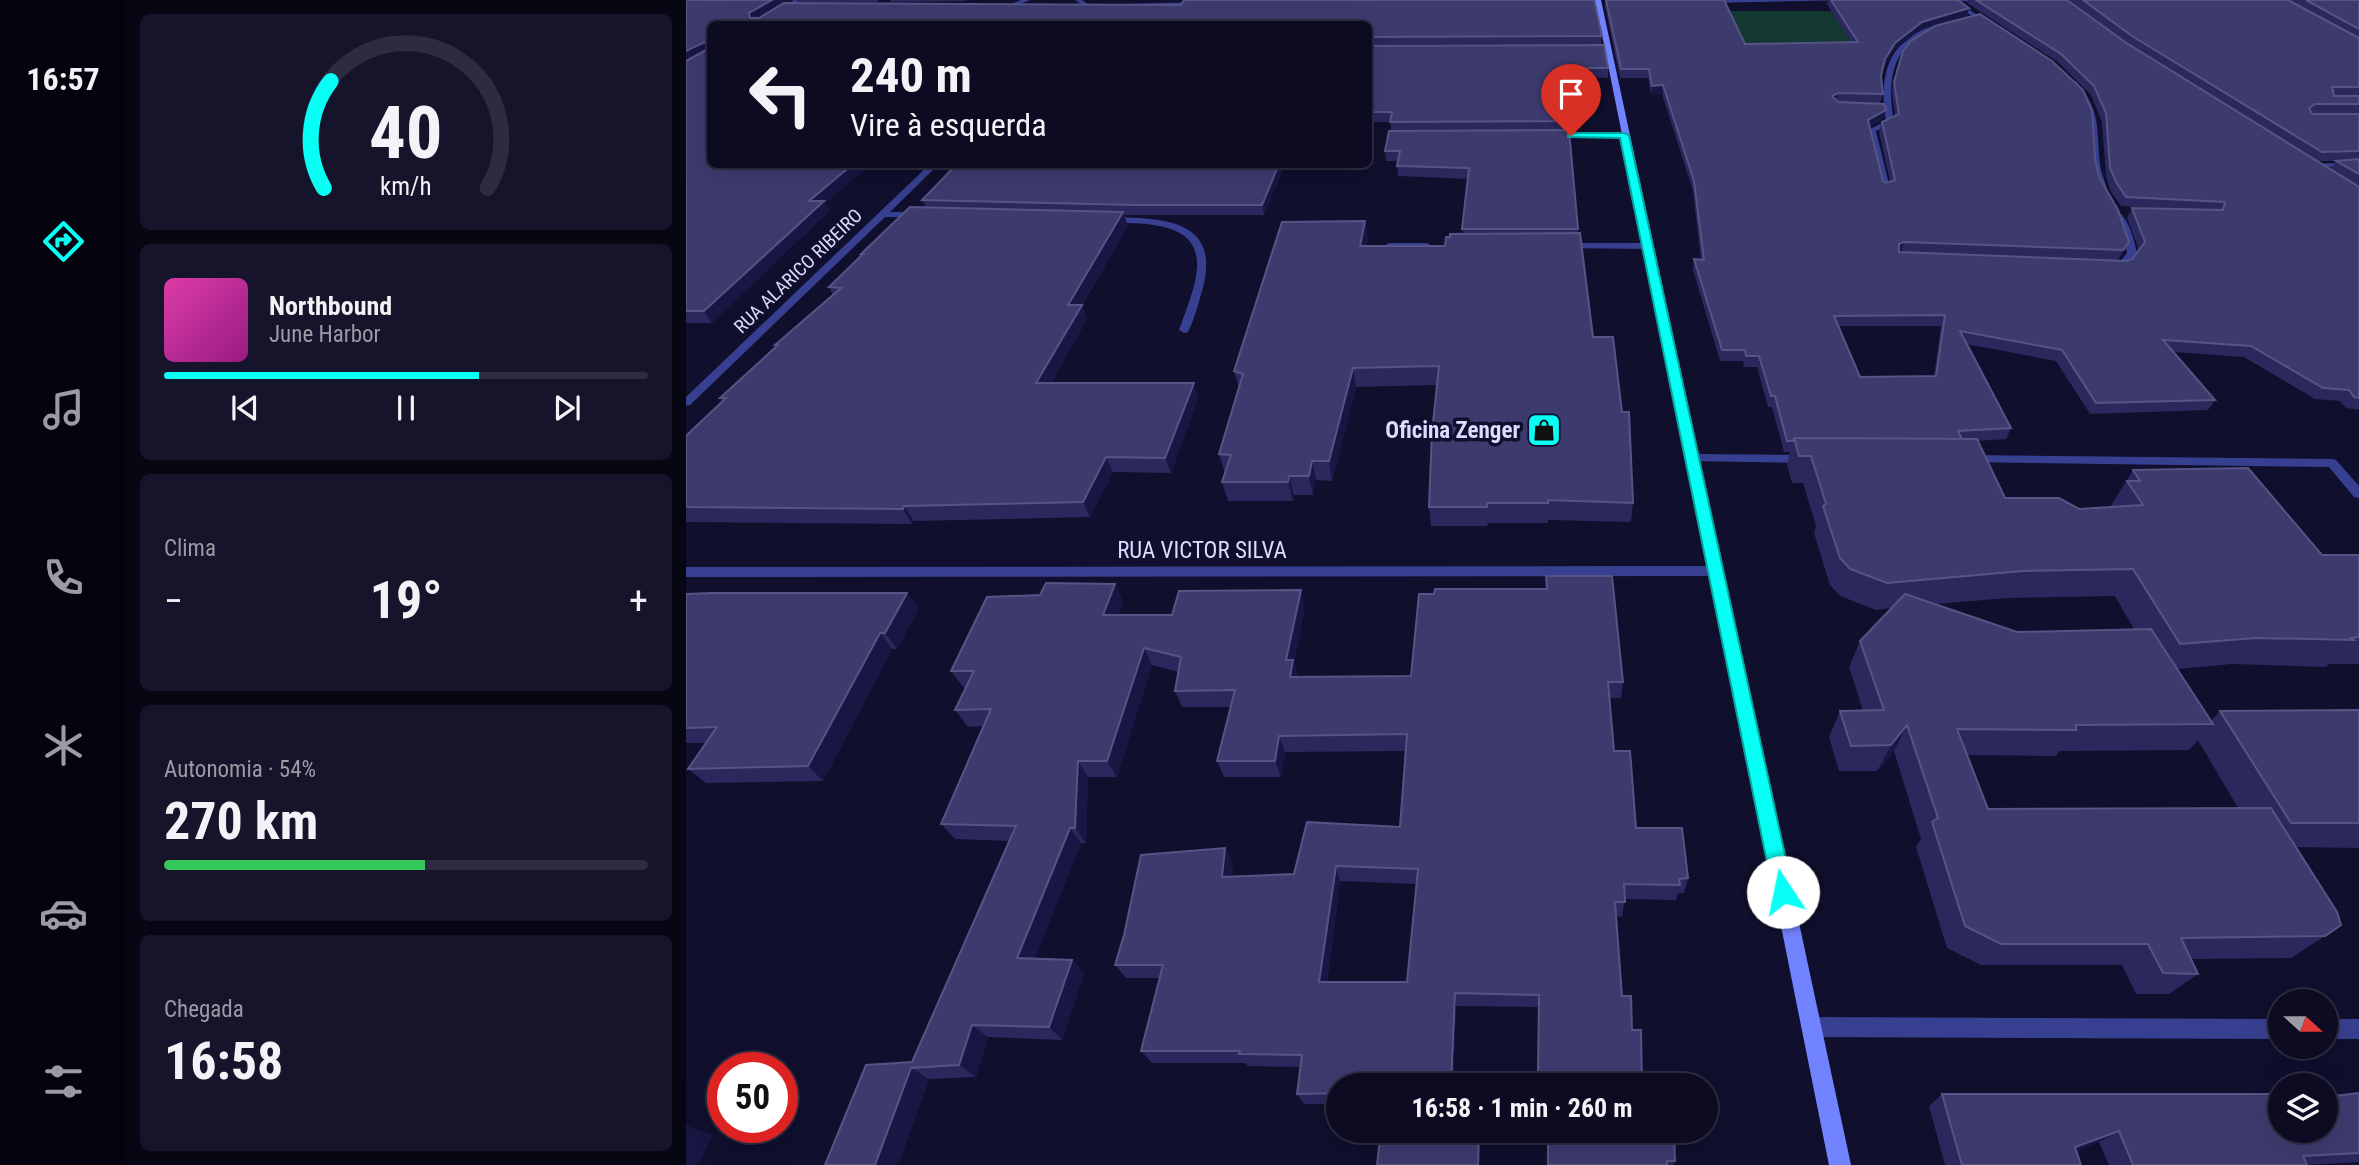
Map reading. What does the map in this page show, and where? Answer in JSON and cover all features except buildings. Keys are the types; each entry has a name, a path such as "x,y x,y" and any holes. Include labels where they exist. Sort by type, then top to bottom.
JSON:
{"main road":[{"path":"1598,1 1602,49 1649,246 1840,1165"}],"street":[{"path":"1012,5 1027,0"},
{"path":"1926,0 1993,0"},
{"path":"1953,0 1998,32"},
{"path":"1694,1 1857,1"},
{"path":"1075,2 1086,5 1210,4"},
{"path":"763,21 799,3"},
{"path":"999,5 1037,5"},
{"path":"1964,20 1976,18"},
{"path":"1886,188 1872,129 1890,122 1885,91 1890,72 1906,43 1916,35 1951,23"},
{"path":"2066,75 2089,100 2094,113 2101,186 2117,212 2132,253 2122,266 2095,265"},
{"path":"1875,107 1888,108"},
{"path":"1544,136 1624,135"},
{"path":"2301,159 2324,173"},
{"path":"2312,166 2359,164"},
{"name":"RUA ALARICO RIBEIRO","path":"686,403 931,168"},
{"path":"2117,212 2131,213"},
{"path":"882,214 937,216"},
{"path":"1099,220 1173,225 1188,231 1196,241 1203,262 1184,330"},
{"path":"1389,246 1444,246"},
{"path":"1553,246 1649,246"},
{"path":"1693,458 1826,459"},
{"path":"1948,459 2332,463 2359,494"},
{"name":"RUA VICTOR SILVA","path":"686,572 1717,571"},
{"path":"1811,1027 2268,1029"},
{"path":"2338,1029 2359,1029"}],"green space":[{"path":"1703,11 1832,11 1857,51 1721,50"}],"place":[{"name":"Oficina Zenger","path":"1544,430"}],"route":[{"path":"1571,136 1624,135 1783,892"}]}
